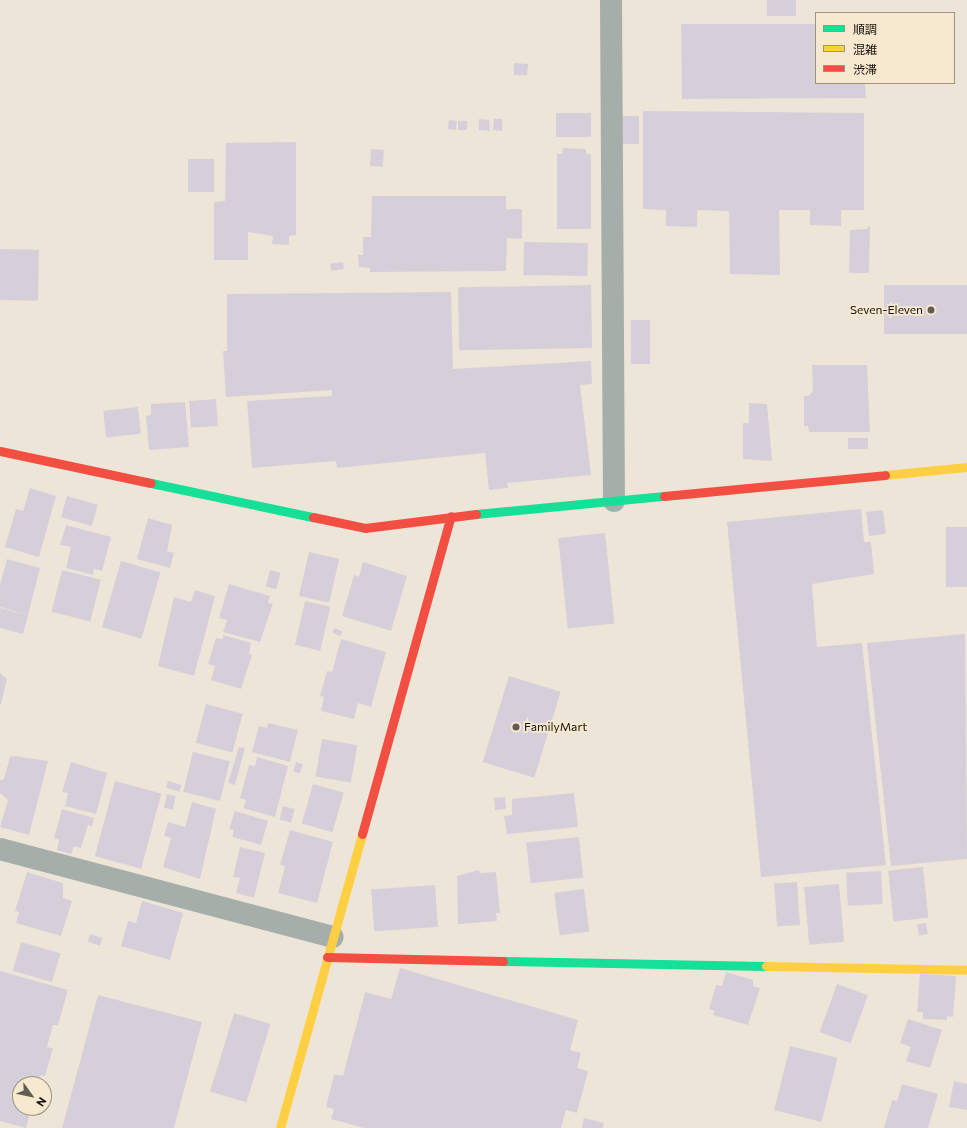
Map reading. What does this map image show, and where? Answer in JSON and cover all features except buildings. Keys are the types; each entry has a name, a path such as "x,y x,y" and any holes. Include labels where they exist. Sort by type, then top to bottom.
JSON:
{"street":[{"path":"611,0 614,501"},
{"path":"0,451 365,528 451,516 967,467"},
{"path":"280,1128 451,516"},
{"path":"0,849 333,937"},
{"path":"327,957 967,970"}],"traffic: fast":[{"path":"151,483 313,517"},
{"path":"476,514 664,496"},
{"path":"503,961 766,966"}],"traffic: slow":[{"path":"885,475 967,467"},
{"path":"280,1128 362,834"},
{"path":"766,966 967,970"}],"traffic: jam":[{"path":"0,451 151,483"},
{"path":"664,496 885,475"},
{"path":"313,517 365,528 476,514"},
{"path":"362,834 451,516"},
{"path":"327,957 503,961"}],"place":[{"name":"Seven-Eleven","path":"931,310"},
{"name":"FamilyMart","path":"516,727"}]}
